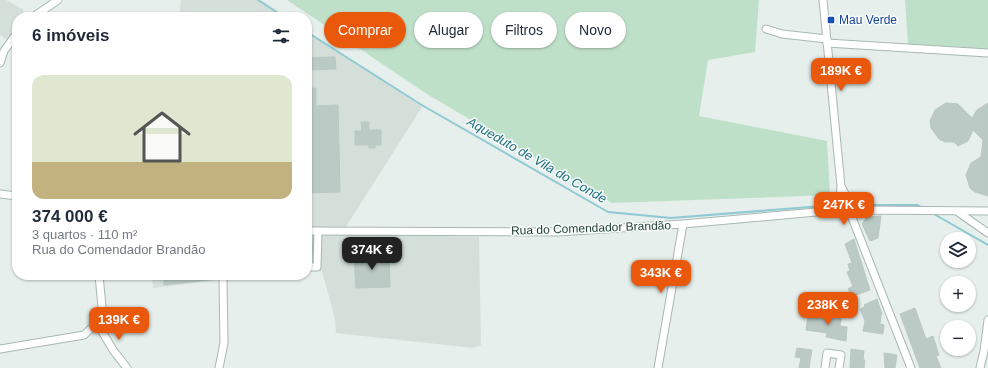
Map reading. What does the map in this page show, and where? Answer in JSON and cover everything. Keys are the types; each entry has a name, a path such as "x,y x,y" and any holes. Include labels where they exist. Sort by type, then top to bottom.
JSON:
{"street":[{"path":"40,12 58,0"},
{"path":"823,0 841,186 841,199 836,207 840,213 845,216 867,210 958,212 988,211"},
{"path":"766,29 782,34 827,41 988,53"},
{"path":"0,63 4,51 12,41"},
{"path":"0,194 12,195"},
{"path":"841,199 867,210"},
{"path":"827,211 841,199"},
{"path":"854,204 852,214 911,368"},
{"name":"Rua do Comendador Brandão","path":"312,231 558,232 617,226 682,224 827,211 840,213"},
{"path":"958,212 988,233"},
{"path":"658,368 682,224"},
{"path":"312,267 317,267 318,231"},
{"path":"0,349 84,335 97,323 102,307 99,280"},
{"path":"219,368 224,344 223,280"},
{"path":"980,368 988,320"},
{"path":"97,323 113,350 127,368"},
{"path":"825,368 827,353 841,355 839,368"}],"shaded area":[{"path":"0,0 6,0 24,10 23,12 12,12 12,32 8,40 0,35"},
{"path":"181,0 261,0 279,12 180,12"},
{"path":"312,34 324,42 324,48 333,48 422,107 347,225 347,234 479,237 481,345 473,348 336,333 335,319 322,271 312,271"},
{"path":"152,280 219,280 153,288"}],"green space":[{"path":"287,0 759,0 755,52 708,60 699,116 827,141 830,195 612,203 430,96 358,48 406,48 406,12 324,12 324,25 312,17 312,12 305,12"},
{"path":"905,0 988,0 988,49 908,44"}],"building":[{"path":"335,57 336,69 312,70 312,58"},
{"path":"312,88 316,88 316,106 338,105 340,192 312,193"},
{"path":"946,103 958,104 972,118 977,110 988,103 988,196 975,192 970,188 966,175 971,163 981,157 983,140 973,130 968,141 958,146 954,142 945,142 939,139 931,128 930,121 935,110"},
{"path":"361,122 369,122 369,130 381,130 381,145 375,145 375,148 369,148 369,145 355,145 355,131 362,131"},
{"path":"881,216 878,238 870,241 862,224 867,217"},
{"path":"312,236 313,236 312,262"},
{"path":"854,239 870,290 856,295 855,292 851,294 848,289 853,286 847,272 850,271 848,264 852,263 845,244"},
{"path":"389,255 390,287 356,288 354,256"},
{"path":"164,280 208,280 164,285"},
{"path":"877,299 882,314 880,324 884,325 883,334 863,331 865,321 860,309 865,307 864,305"},
{"path":"915,308 926,339 933,336 939,355 936,356 941,368 920,368 900,314"},
{"path":"828,311 842,314 840,326 847,327 846,341 826,337 827,333 806,330 808,316 826,319"},
{"path":"797,348 812,350 809,368 799,368 801,358 795,357"},
{"path":"851,349 864,351 864,368 850,368"},
{"path":"884,353 897,355 895,368 885,368"}],"waterway":[{"name":"Aqueduto de Vila do Conde","path":"258,0 276,12"},
{"name":"Aqueduto de Vila do Conde","path":"312,35 420,104 608,212 671,218 835,205"},
{"name":"Aqueduto de Vila do Conde","path":"840,205 851,205"},
{"name":"Aqueduto de Vila do Conde","path":"862,205 917,205 923,208"},
{"name":"Aqueduto de Vila do Conde","path":"932,213 988,245"}],"place":[{"name":"Mau Verde","path":"831,20"}]}
